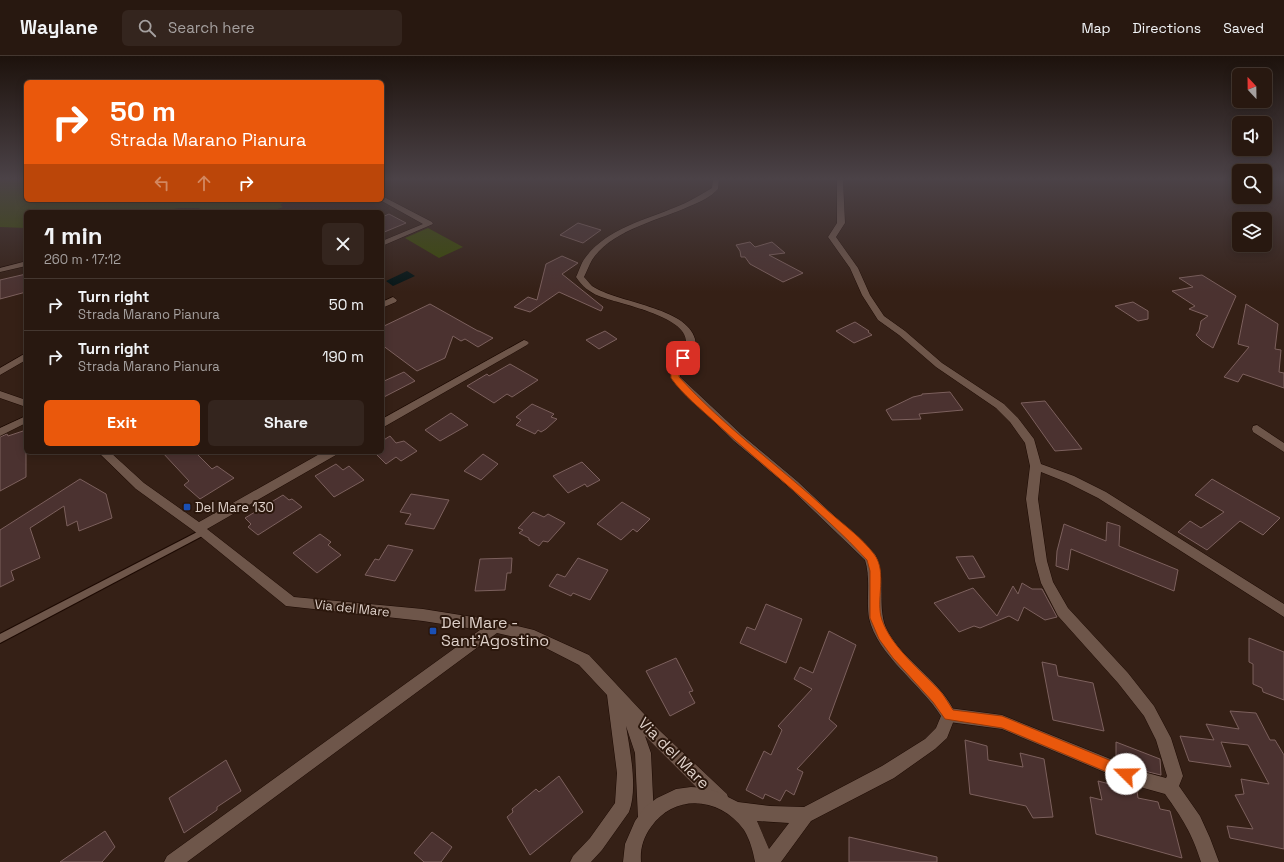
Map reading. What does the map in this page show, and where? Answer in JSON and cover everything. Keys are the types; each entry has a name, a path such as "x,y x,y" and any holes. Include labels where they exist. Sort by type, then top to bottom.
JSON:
{"street":[{"path":"384,243 429,224 416,217"},
{"path":"656,217 637,224 613,237 594,252 583,266 580,277 583,283 603,294 656,312 674,320 685,328 691,338 690,347 675,368 675,378 738,438 793,484 872,558 875,571 876,618 883,636 897,654 938,698 949,715 1002,722 1140,780 1170,787 1194,822 1202,838 1210,862"},
{"path":"841,217 841,223 832,237 854,268 866,295 881,318 902,333 939,365 1000,406 1014,420 1030,442 1036,466 1032,499 1041,561 1048,583 1063,612 1123,678 1149,711 1163,738 1175,776 1170,787"},
{"path":"0,270 23,264"},
{"path":"384,304 393,300"},
{"path":"384,423 524,344"},
{"path":"0,372 24,357"},
{"path":"0,394 24,403"},
{"path":"0,432 24,420"},
{"path":"1257,429 1284,448"},
{"name":"Via del Mare","path":"105,454 140,486 200,530 291,602 423,615 496,627 534,636 584,660 654,734 729,806 747,821 760,844 764,862"},
{"path":"200,530 329,454"},
{"path":"1036,466 1070,479 1102,495 1284,611"},
{"path":"173,862 496,627"},
{"path":"579,862 596,844 623,806 625,773 614,691"},
{"name":"Via del Mare","path":"626,704 643,753 646,818"},
{"path":"770,862 805,815 888,772 930,744 942,732 949,715"},
{"path":"632,862 636,837 646,818 665,802 679,796 695,794 710,797 729,806 770,814 805,815"}],"lane":[{"path":"0,639 58,610 200,530"}],"green space":[{"path":"0,217 24,217 24,228 0,227"},
{"path":"428,228 463,247 439,258 405,238"}],"shaded area":[{"path":"407,271 415,276 393,286 386,281"}],"building":[{"path":"384,217 394,217 406,223 384,232"},
{"path":"578,223 601,230 583,243 560,235"},
{"path":"750,242 755,247 772,242 785,253 769,255 803,273 783,282 750,264 745,257 741,257 740,251 736,245"},
{"path":"562,256 578,263 562,274 603,307 601,311 559,292 530,312 514,307 528,297 537,300 546,264"},
{"path":"24,274 24,293 0,299 0,280"},
{"path":"1202,275 1236,296 1213,348 1196,335 1199,331 1201,321 1208,316 1189,309 1195,306 1172,291 1193,287 1179,278"},
{"path":"1133,302 1148,311 1148,319 1138,321 1115,306"},
{"path":"430,304 493,338 478,347 465,339 461,341 453,336 445,358 417,371 384,346 384,326"},
{"path":"1246,304 1278,324 1275,349 1281,350 1279,372 1284,373 1284,388 1243,374 1238,382 1224,377 1249,347 1238,344"},
{"path":"855,322 869,331 868,332 872,335 854,343 836,331"},
{"path":"605,331 617,339 599,349 586,340"},
{"path":"510,364 538,380 512,397 507,394 494,403 467,386 487,374 489,376"},
{"path":"404,372 415,381 384,397 384,381"},
{"path":"950,392 963,410 919,414 921,419 892,420 886,410 922,394"},
{"path":"1045,401 1082,449 1055,451 1021,403"},
{"path":"532,404 554,414 551,417 557,419 546,429 541,432 538,430 535,434 516,425 521,420 516,417"},
{"path":"451,413 468,425 440,441 425,430"},
{"path":"24,431 26,477 0,491 0,437 7,434 8,436"},
{"path":"390,436 396,443 404,441 417,451 401,461 396,457 386,464 376,454 384,454 384,440"},
{"path":"164,454 197,454 212,469 217,466 234,478 200,499 184,485 189,481"},
{"path":"483,454 498,464 481,480 464,471"},
{"path":"582,462 600,480 587,487 585,484 568,493 553,476"},
{"path":"336,464 343,470 349,466 364,480 334,497 315,476"},
{"path":"80,479 106,494 112,518 79,531 77,521 67,526 64,506 30,528 40,558 11,571 14,580 0,587 0,530"},
{"path":"1212,479 1280,518 1263,535 1240,521 1207,550 1178,532 1190,521 1201,528 1224,512 1195,495"},
{"path":"411,494 449,500 434,529 405,524 411,514 400,512"},
{"path":"283,495 289,500 292,499 302,507 258,535 248,527 251,524 245,518"},
{"path":"622,502 650,519 637,532 633,529 621,540 597,524"},
{"path":"533,512 544,517 548,514 565,523 548,542 543,541 539,546 529,540 529,538 519,533 523,530 518,528"},
{"path":"1107,522 1120,526 1119,546 1178,570 1174,591 1071,549 1068,570 1056,566 1057,551 1064,524 1106,541"},
{"path":"320,534 331,542 328,545 341,555 317,573 293,553"},
{"path":"388,545 413,550 395,581 365,575 375,559 379,560"},
{"path":"973,556 985,577 969,579 956,557"},
{"path":"512,558 511,573 507,573 505,590 475,591 480,559"},
{"path":"578,558 608,570 590,600 573,593 571,596 549,586 557,574 565,577"},
{"path":"1022,583 1032,589 1042,589 1057,617 1045,620 1024,607 1018,621 1009,616 980,628 974,626 959,632 934,603 973,588 997,616 1013,586 1018,594"},
{"path":"766,604 802,619 786,663 740,643 747,627 755,630"},
{"path":"829,631 856,645 829,719 837,726 797,769 803,772 794,795 786,790 780,801 765,794 763,799 746,790 764,751 771,755 782,730 778,726 812,689 794,679 800,667 813,673"},
{"path":"1249,638 1284,652 1284,700 1263,692 1262,688 1253,684 1253,664 1249,662"},
{"path":"676,658 693,691 689,692 695,703 670,716 646,671"},
{"path":"1042,662 1056,665 1058,676 1093,683 1104,731 1053,720"},
{"path":"1230,711 1256,713 1270,740 1275,740 1284,755 1284,849 1230,838 1227,826 1253,829 1235,795 1244,794 1241,779 1269,784 1248,745 1221,742 1231,767 1189,761 1180,736 1214,740 1206,724 1239,729"},
{"path":"965,740 987,746 988,760 1023,767 1020,753 1044,759 1053,817 1033,818 1026,806 970,794"},
{"path":"1116,742 1160,759 1161,775 1140,770 1116,759"},
{"path":"226,760 241,791 217,807 217,810 184,833 169,798"},
{"path":"559,776 583,812 530,855 507,817 513,812 512,809 536,789 539,792"},
{"path":"1098,781 1137,791 1138,798 1158,802 1160,809 1170,811 1182,858 1096,834 1090,797 1102,800"},
{"path":"105,831 115,847 102,862 60,862"},
{"path":"432,832 452,847 441,862 424,862 414,853"},
{"path":"849,837 937,857 937,862 849,862"}],"place":[{"name":"Del Mare 130","path":"187,507"},
{"name":"Del Mare - Sant'Agostino","path":"433,631"}],"route":[{"path":"683,358 675,368 675,378 685,389 738,438 793,484 872,558 875,571 876,618 883,636 897,654 938,698 949,715 1002,722 1126,774"}]}
